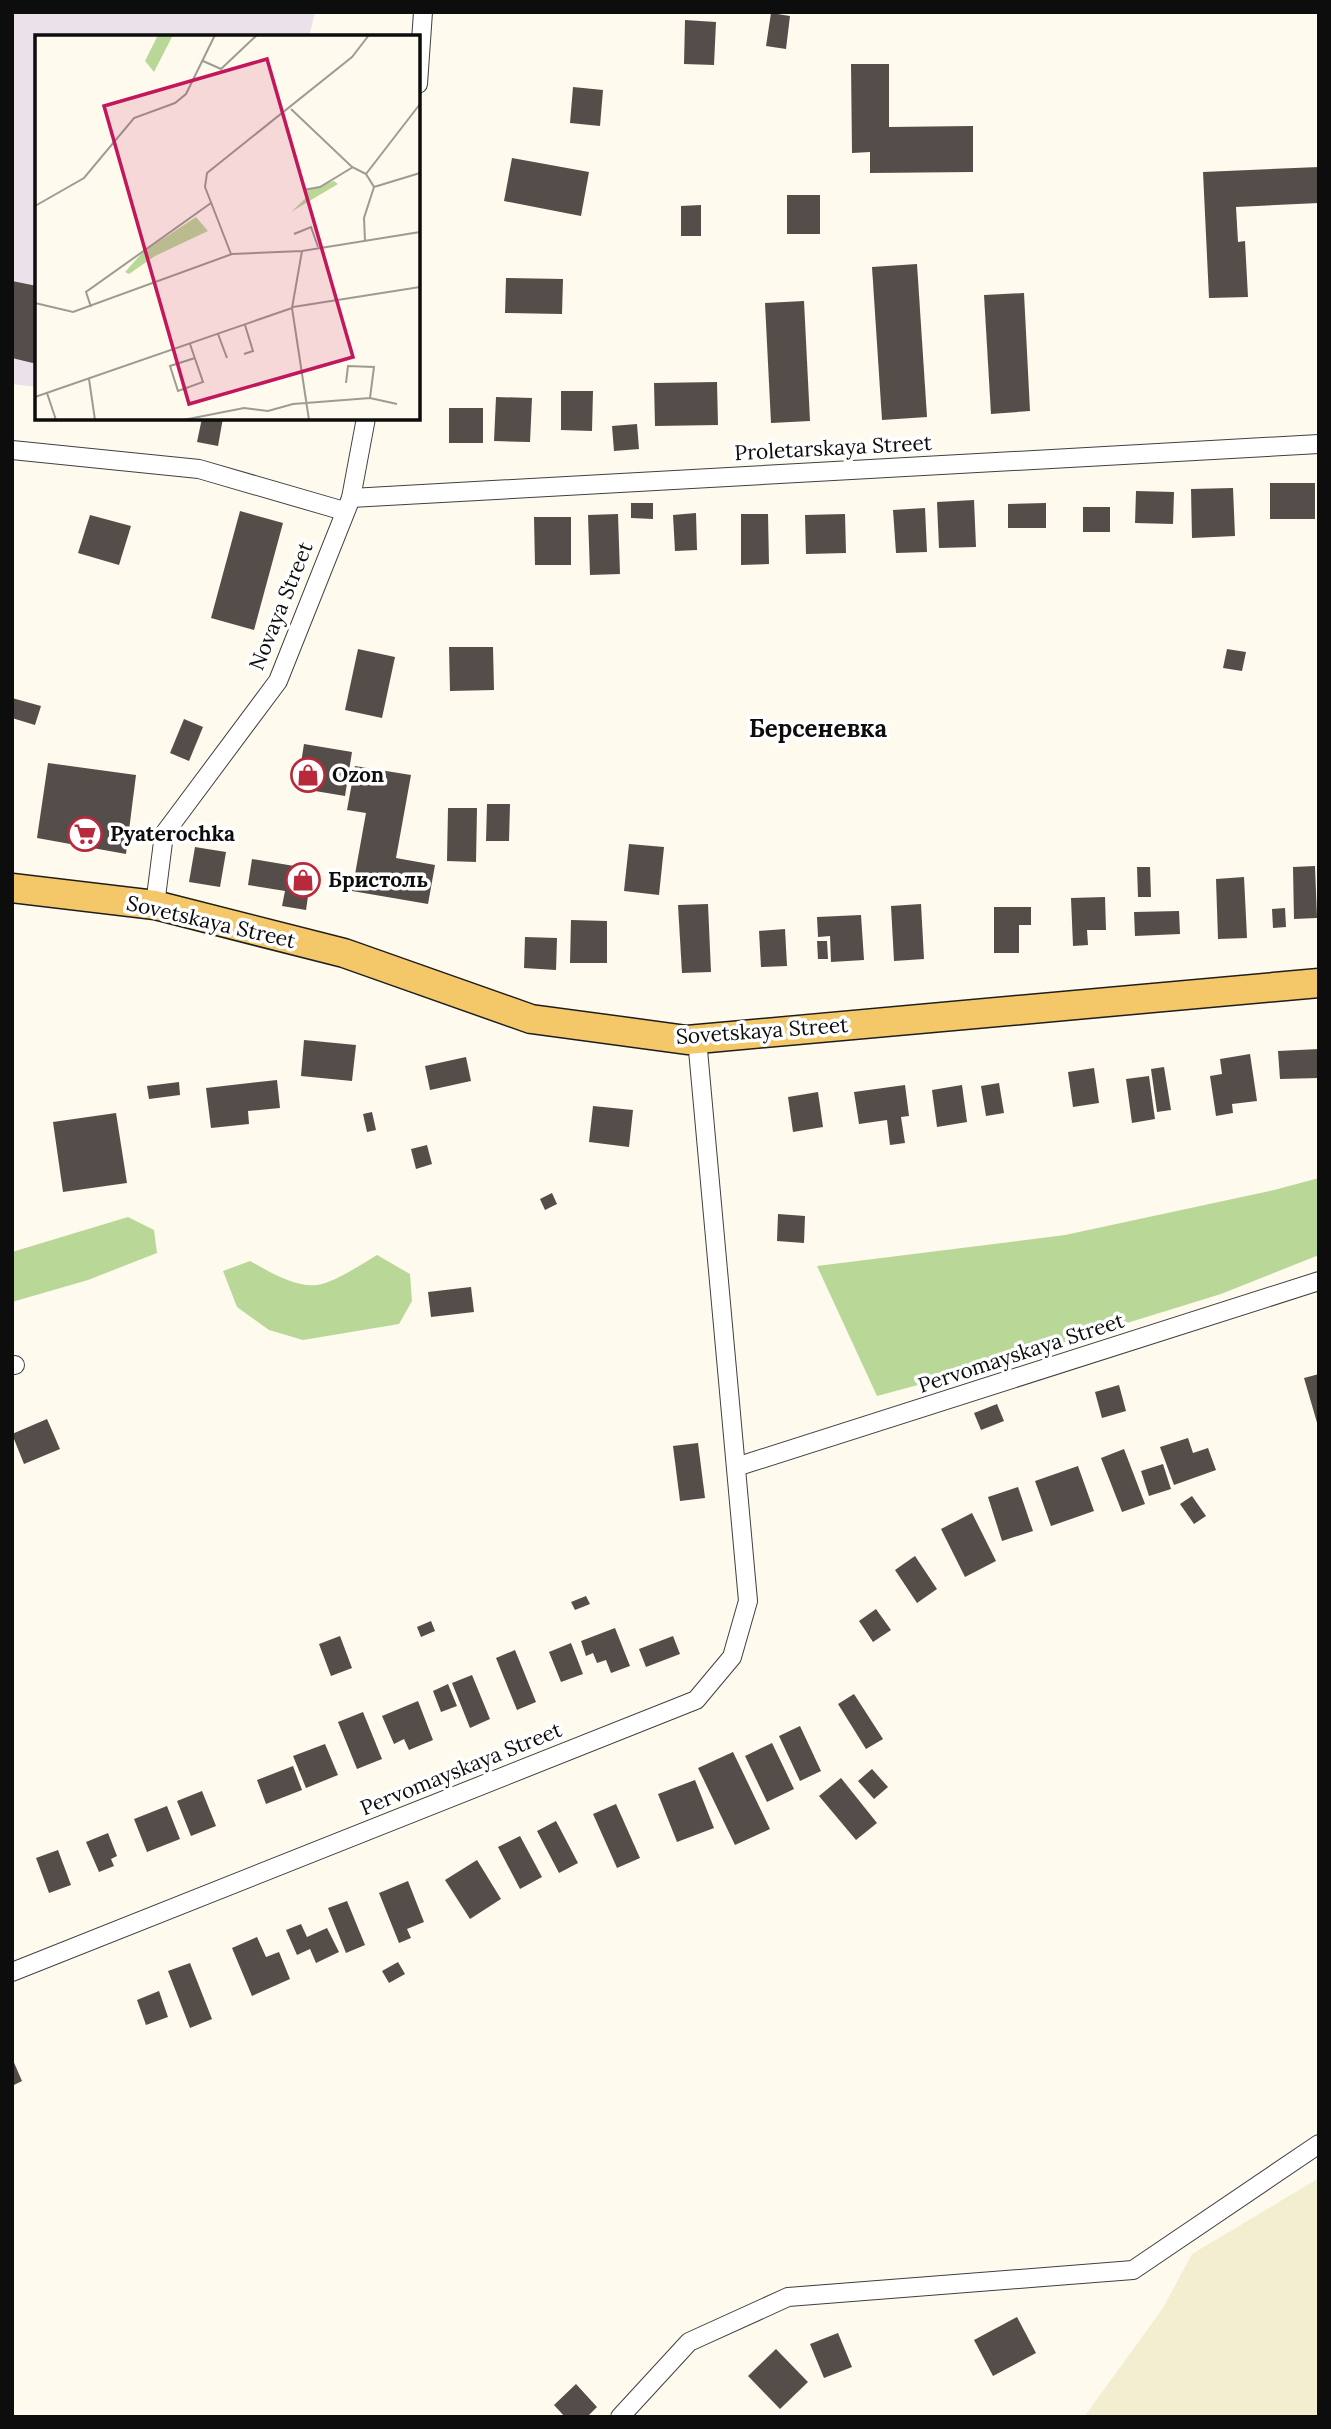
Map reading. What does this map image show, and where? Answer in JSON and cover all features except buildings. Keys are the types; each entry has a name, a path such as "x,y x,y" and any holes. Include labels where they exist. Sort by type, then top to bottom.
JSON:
{"main road":[{"name":"Sovetskaya Street","path":"12,888 155,905 344,953 531,1019 687,1040 1319,983"}],"street":[{"path":"420,60 424,12"},
{"name":"Novaya Street","path":"155,905 164,834 278,681 347,505 366,420"},
{"name":"Proletarskaya Street","path":"12,450 199,469 347,505 1319,444"},
{"name":"Pervomayskaya Street","path":"12,1972 696,1700 732,1657 748,1601 697,1039"},
{"name":"Pervomayskaya Street","path":"736,1467 1319,1282"},
{"path":"620,2417 689,2342 788,2297 1133,2270 1319,2144"}],"shaded area":[{"path":"12,12 315,12 309,35 35,35 35,387 12,384"},
{"path":"1319,2178 1319,2417 1084,2417 1163,2308 1192,2254"}],"green space":[{"path":"1319,1178 1319,1255 1221,1294 981,1368 877,1396 817,1266 1065,1235"},
{"path":"128,1217 154,1230 157,1253 88,1280 12,1302 12,1252"},
{"path":"377,1255 410,1274 412,1301 399,1324 303,1340 269,1330 237,1307 223,1271 250,1261 291,1281 317,1285 340,1277"}],"place":[{"name":"Ozon","path":"308,775"},
{"name":"Pyaterochka","path":"85,834"},
{"name":"Бристоль","path":"303,880"}],"district":[{"name":"Берсеневка","path":"818,729"}]}
